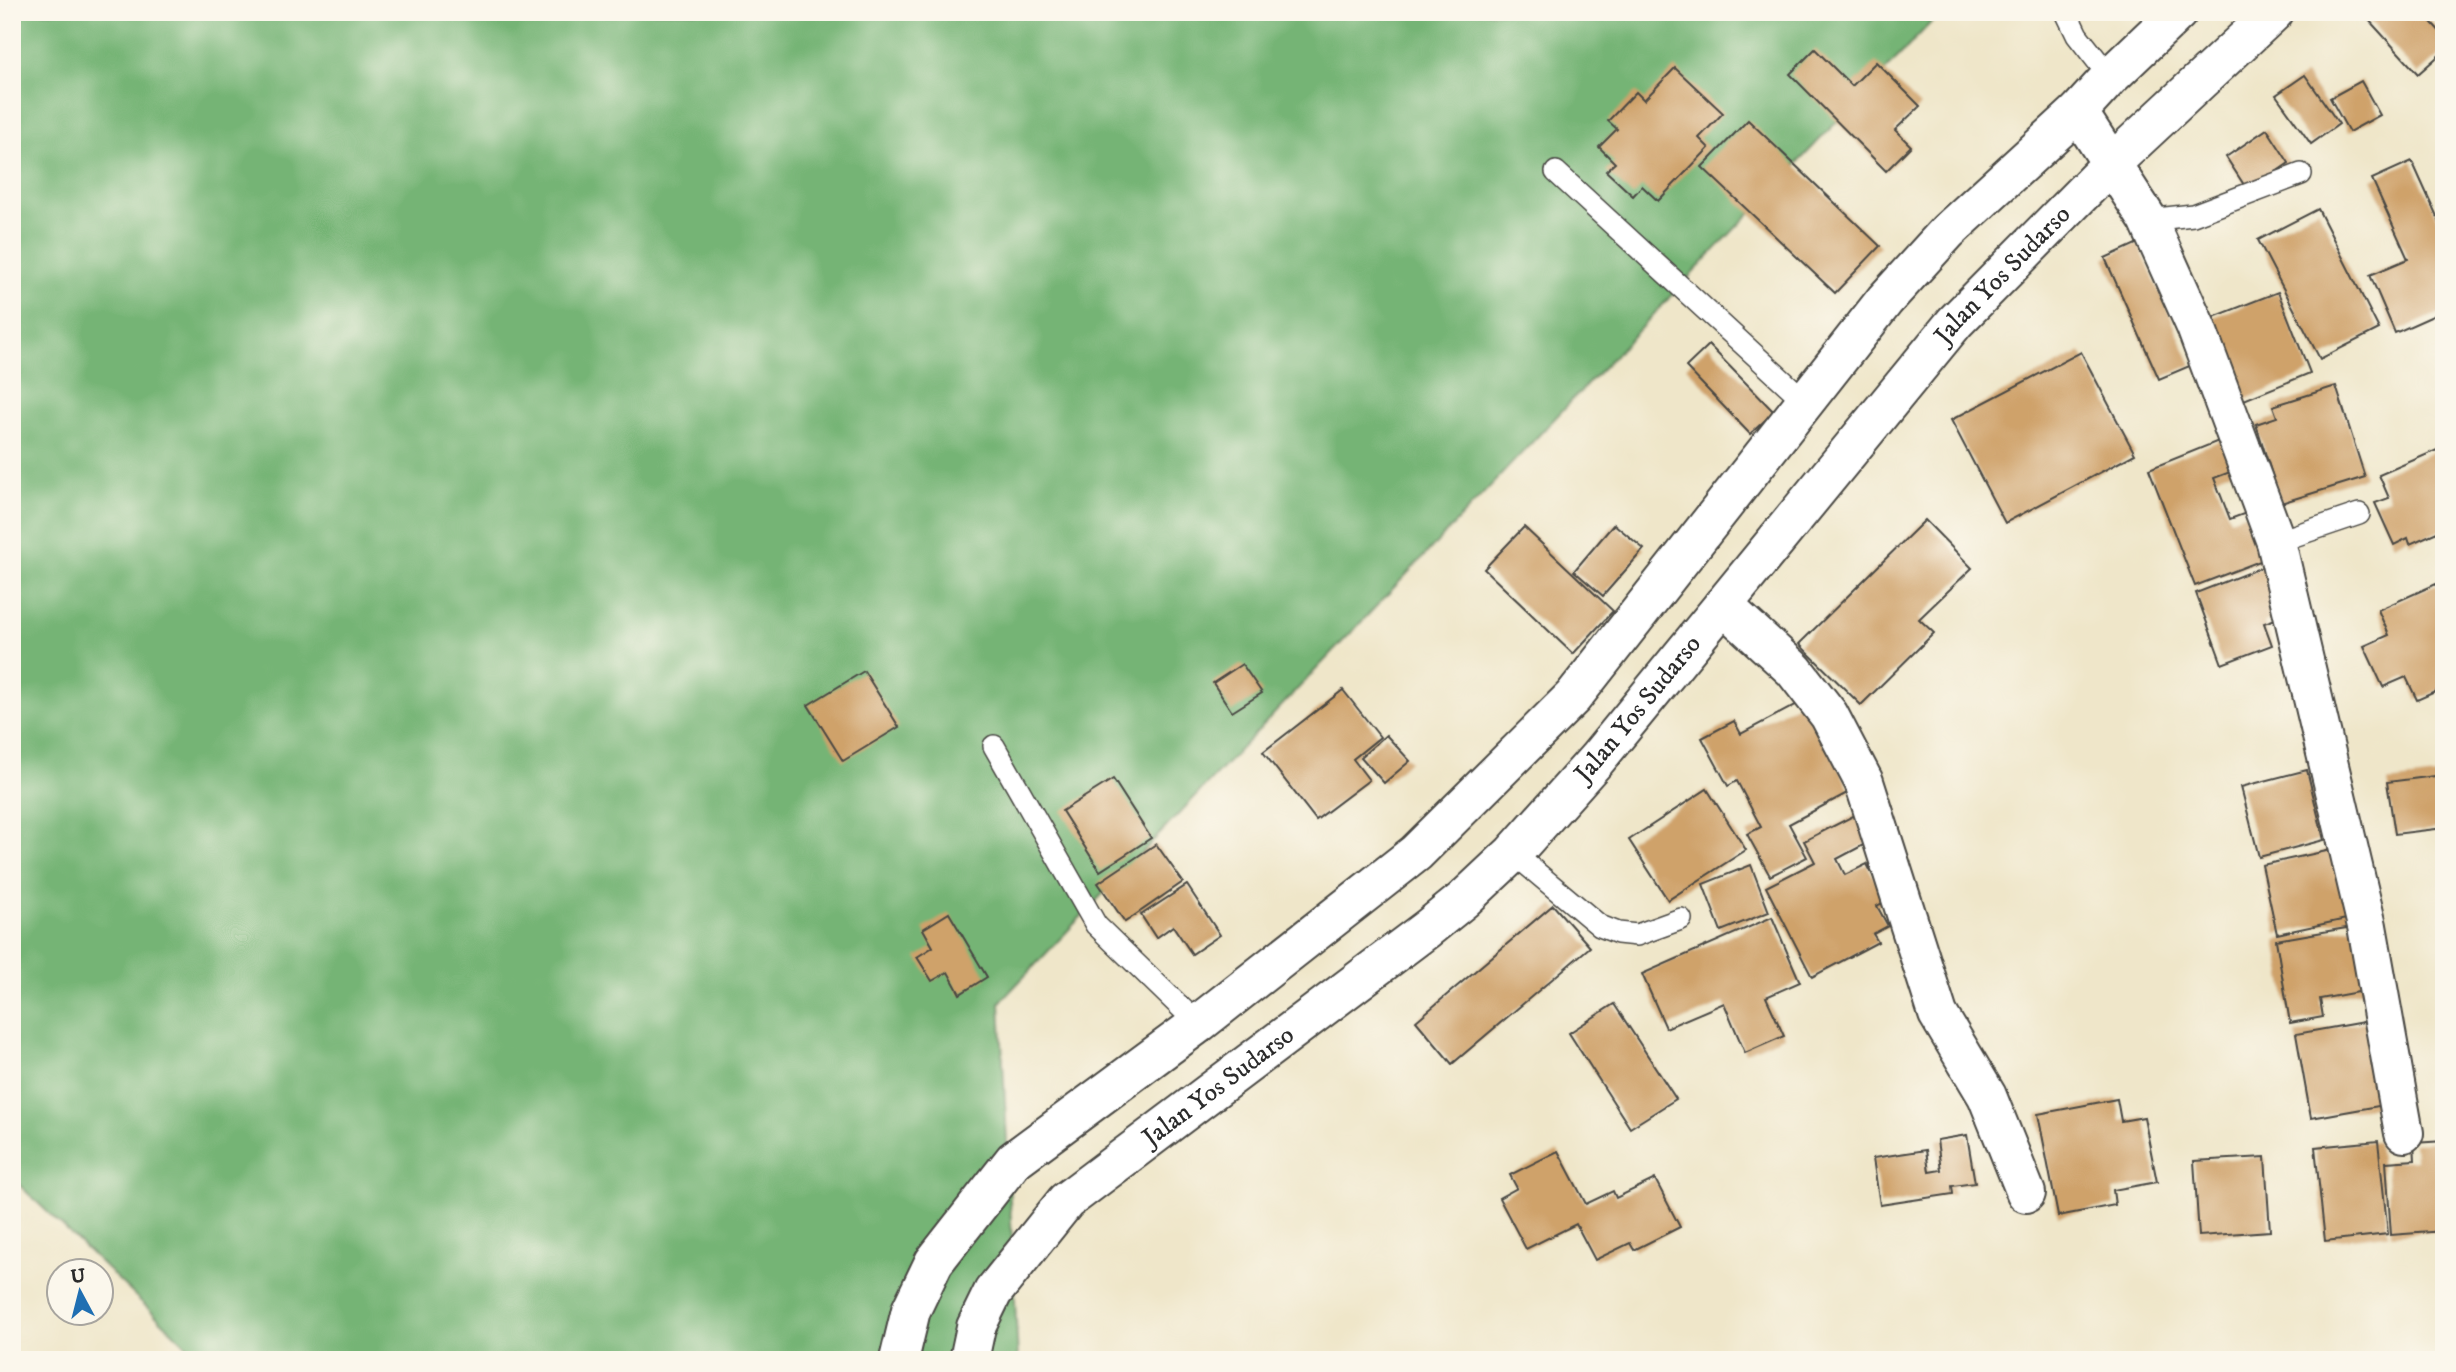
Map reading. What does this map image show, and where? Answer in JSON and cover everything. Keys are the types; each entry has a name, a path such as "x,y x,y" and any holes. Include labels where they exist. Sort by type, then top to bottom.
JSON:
{"main road":[{"path":"899,1360 911,1310 934,1262 1014,1160 1198,1024 1416,853 1573,697 1885,300 1948,231 2078,112 2110,77 2178,12"},
{"name":"Jalan Yos Sudarso","path":"969,1360 976,1327 993,1292 1066,1201 1427,929 1464,900 1513,853 1597,759 1955,322 2112,163 2274,12"},
{"path":"2078,112 2148,220 2196,327 2276,542 2367,926 2404,1133"},
{"path":"1723,606 1794,670 1829,715 1864,782 1938,1014 1987,1096 2026,1192"}],"lane":[{"path":"2066,12 2077,35 2110,77"},
{"path":"1556,172 1806,402"},
{"path":"2148,220 2193,215 2301,174"},
{"path":"2276,542 2359,514"},
{"path":"994,746 1096,925 1198,1024"},
{"path":"1513,853 1600,926 1618,933 1637,935 1681,919"}],"green space":[{"path":"12,12 1941,12 1000,1002 1018,1360 202,1360 116,1278 116,1256 93,1256 12,1178"}],"building":[{"path":"2373,12 2422,12 2444,36 2444,51 2418,74 2367,18"},
{"path":"1815,49 1852,86 1876,62 1920,106 1895,130 1911,146 1886,171 1790,74"},
{"path":"1675,68 1723,113 1699,138 1709,148 1658,201 1642,186 1633,196 1606,171 1615,163 1599,147 1617,129 1608,121 1636,92 1644,100"},
{"path":"2305,75 2339,124 2311,144 2276,95"},
{"path":"2361,81 2380,115 2349,132 2330,98"},
{"path":"1748,120 1880,246 1835,293 1702,167"},
{"path":"2267,129 2289,163 2248,191 2226,157"},
{"path":"2412,161 2444,232 2444,311 2395,333 2370,275 2408,259 2372,179"},
{"path":"2318,209 2379,329 2320,359 2258,240"},
{"path":"2138,243 2192,365 2159,379 2105,258"},
{"path":"2278,292 2310,373 2244,400 2211,318"},
{"path":"1709,345 1774,412 1750,434 1686,367"},
{"path":"2081,352 2135,454 2005,523 1951,420"},
{"path":"2336,386 2365,477 2281,503 2256,424 2277,417 2273,406"},
{"path":"2221,440 2233,471 2214,478 2230,519 2249,512 2268,558 2195,586 2149,469"},
{"path":"2444,447 2444,529 2410,544 2408,538 2394,545 2375,503 2389,498 2379,475"},
{"path":"1925,520 1972,568 1919,619 1934,633 1861,705 1799,644"},
{"path":"1614,524 1644,549 1603,596 1574,571"},
{"path":"1524,527 1613,611 1573,654 1484,569"},
{"path":"2265,566 2284,616 2264,623 2272,645 2222,664 2196,593"},
{"path":"2436,584 2444,601 2444,688 2417,700 2406,677 2383,687 2364,646 2389,635 2378,610"},
{"path":"1242,664 1262,693 1232,712 1213,683"},
{"path":"864,671 899,727 843,761 808,705"},
{"path":"1343,690 1380,737 1353,759 1369,780 1316,820 1263,752"},
{"path":"1803,701 1851,791 1789,824 1807,857 1770,876 1747,834 1761,827 1737,781 1728,786 1702,738 1734,721 1741,734"},
{"path":"1386,735 1410,761 1384,783 1361,757"},
{"path":"2307,770 2324,840 2259,857 2241,787"},
{"path":"2444,775 2444,828 2395,834 2387,782"},
{"path":"1113,779 1151,838 1100,871 1062,811"},
{"path":"1707,789 1746,850 1668,900 1629,840"},
{"path":"1855,815 1869,842 1837,859 1845,875 1867,864 1886,901 1877,906 1888,926 1873,934 1878,942 1812,977 1766,887 1815,862 1804,841"},
{"path":"1156,844 1183,882 1125,922 1098,883"},
{"path":"2336,849 2351,918 2277,934 2262,865"},
{"path":"1751,865 1769,912 1721,931 1703,884"},
{"path":"1187,885 1220,935 1192,954 1173,926 1156,938 1141,915"},
{"path":"1553,905 1590,947 1452,1064 1416,1021"},
{"path":"949,913 987,977 960,994 948,972 932,981 917,957 933,947 923,929"},
{"path":"1772,917 1800,982 1766,997 1784,1036 1745,1053 1724,1003 1666,1028 1642,974"},
{"path":"2358,926 2369,990 2320,999 2323,1017 2290,1023 2276,940"},
{"path":"1614,1004 1676,1099 1630,1128 1569,1033"},
{"path":"2375,1020 2390,1104 2311,1118 2296,1034"},
{"path":"2117,1099 2121,1121 2144,1117 2157,1182 2113,1190 2115,1205 2058,1216 2038,1114"},
{"path":"1967,1135 1975,1183 1952,1186 1953,1194 1880,1205 1873,1158 1926,1150 1929,1172 1941,1170 1937,1140"},
{"path":"2378,1141 2388,1234 2325,1241 2315,1147"},
{"path":"2444,1141 2444,1231 2391,1235 2386,1162 2415,1160 2414,1143"},
{"path":"1558,1151 1586,1204 1613,1191 1616,1198 1655,1179 1680,1227 1634,1250 1630,1243 1595,1260 1576,1224 1526,1249 1499,1198 1517,1188 1510,1175"},
{"path":"2265,1157 2270,1231 2199,1236 2194,1161"}]}
